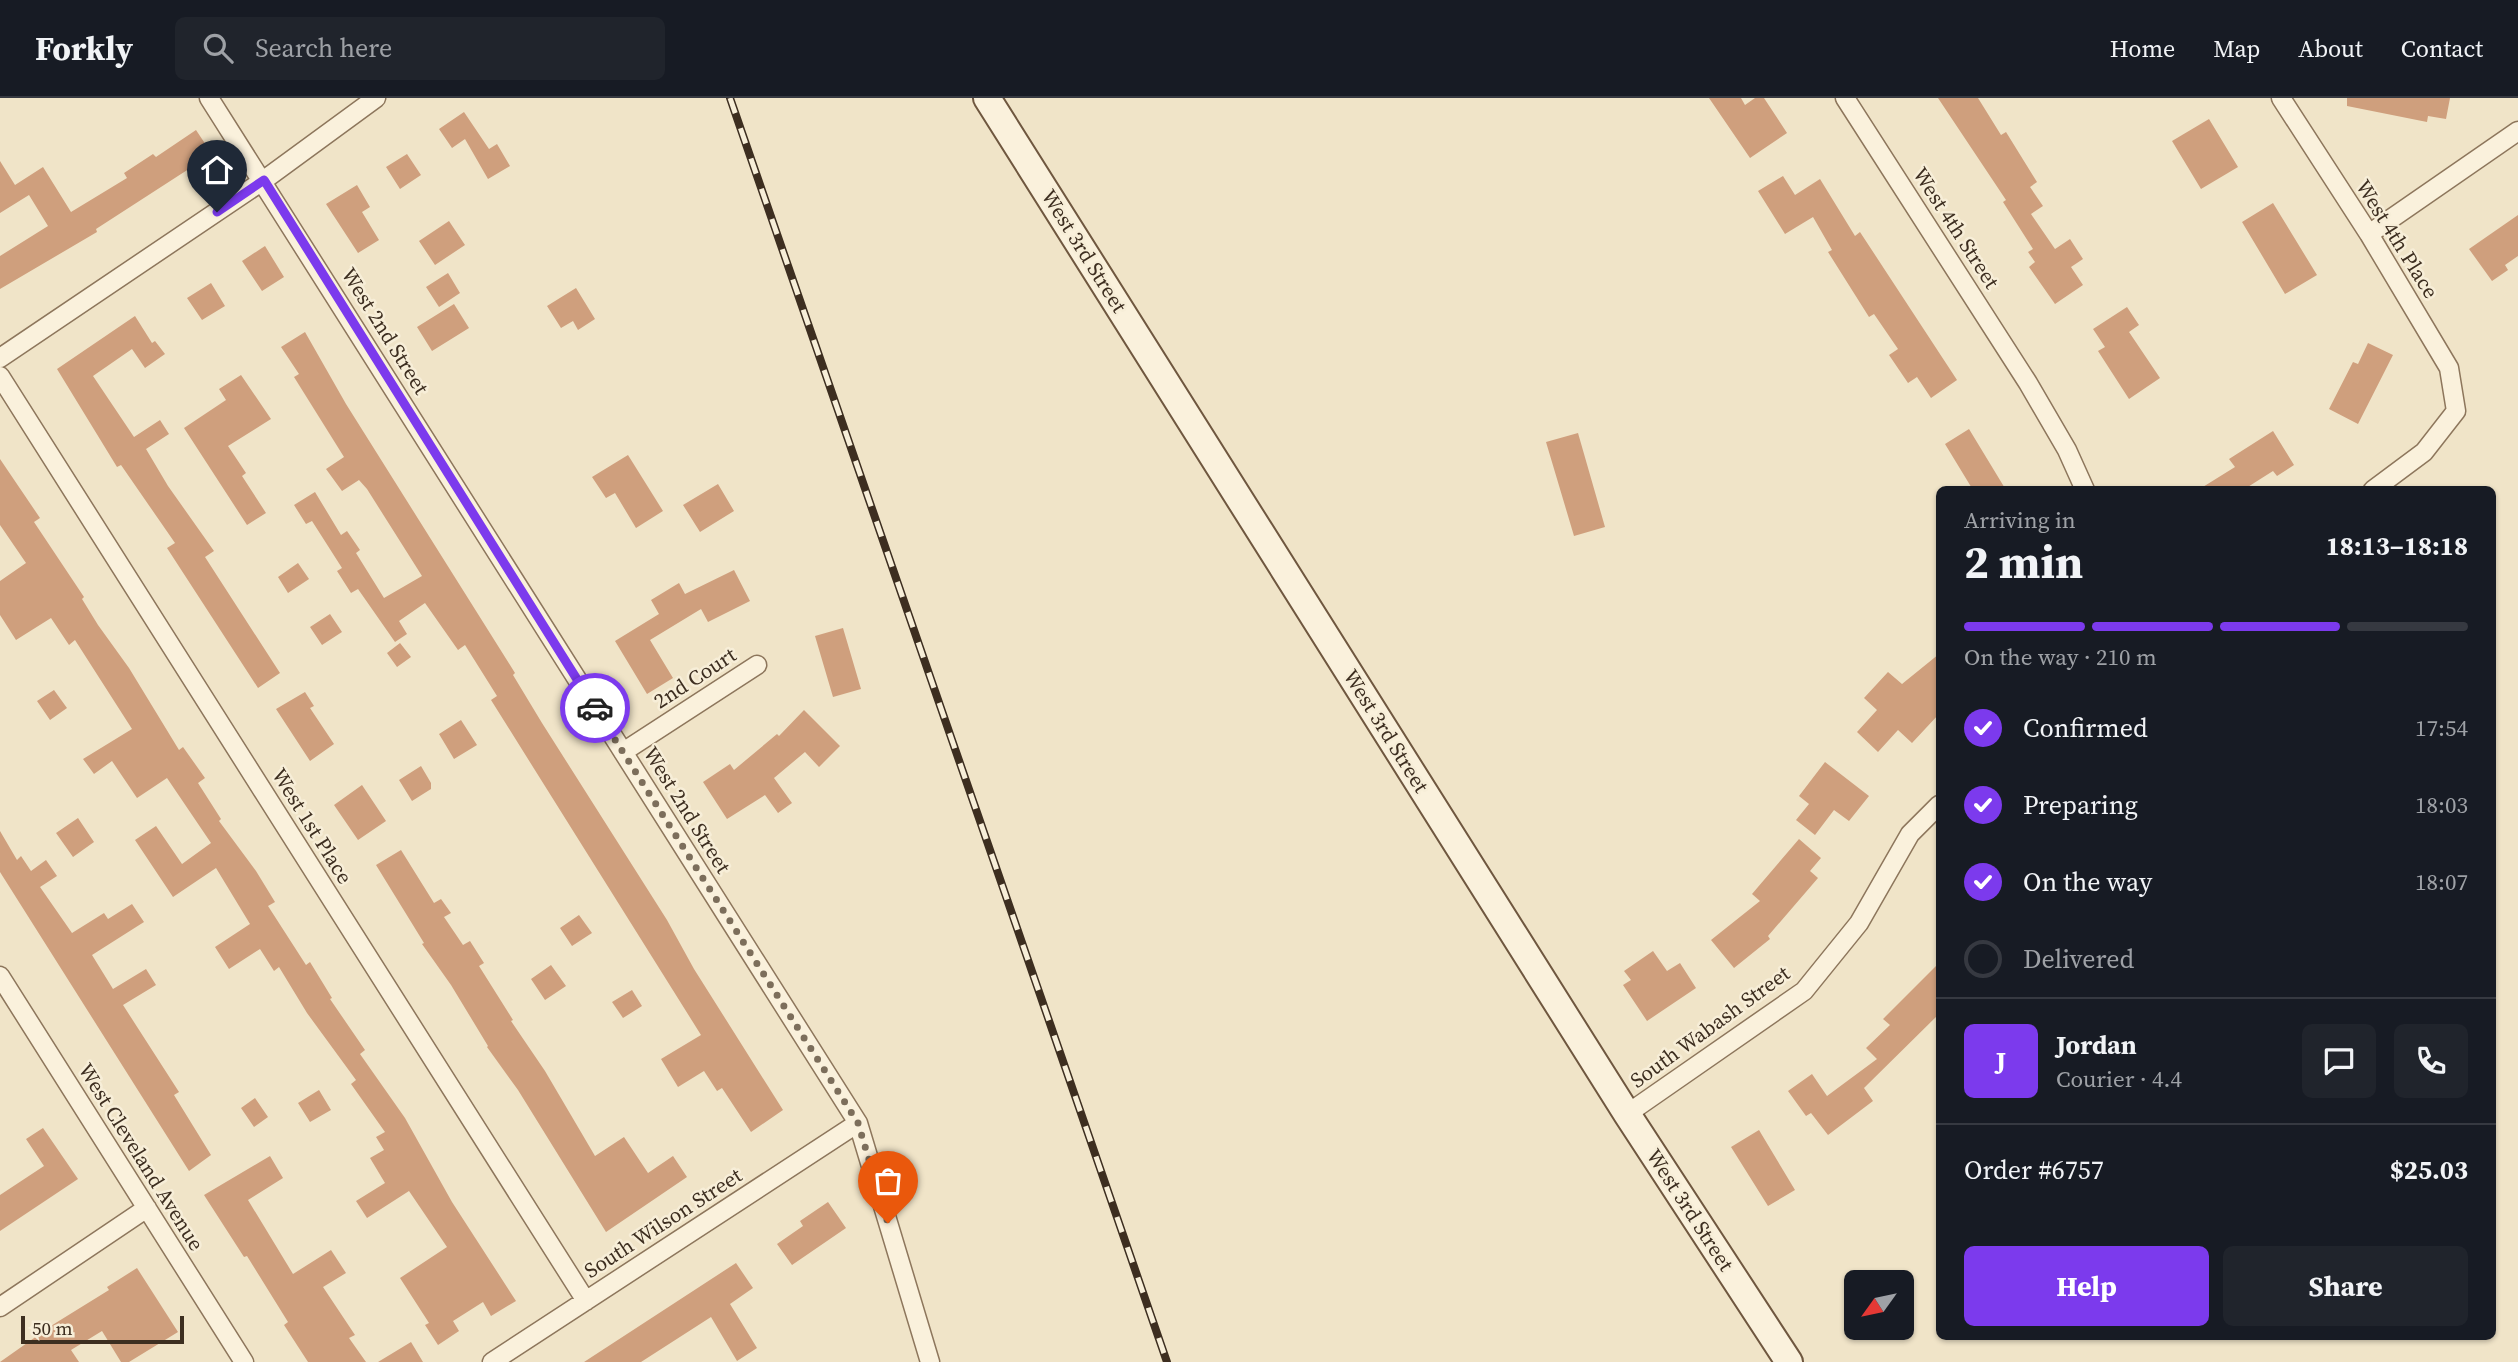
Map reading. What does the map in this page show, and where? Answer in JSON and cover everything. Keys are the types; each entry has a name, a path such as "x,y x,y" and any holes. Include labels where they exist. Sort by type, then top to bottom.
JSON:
{"street":[{"name":"West 2nd Street","path":"209,98 264,180 858,1123 930,1362"},
{"path":"0,358 264,180 376,98"},
{"name":"West 3rd Street","path":"987,98 1627,1114 1789,1362"},
{"name":"West 4th Street","path":"1845,98 2028,383 2067,450 2083,486"},
{"name":"West 4th Place","path":"2281,98 2369,234 2449,368 2456,411 2424,452 2378,486"},
{"path":"2369,234 2518,131"},
{"name":"West 1st Place","path":"0,376 586,1301"},
{"name":"2nd Court","path":"622,752 757,665"},
{"name":"South Wabash Street","path":"1627,1114 1804,991 1860,923 1910,834 1936,808"},
{"name":"West Cleveland Avenue","path":"0,976 244,1362"},
{"name":"South Wilson Street","path":"492,1362 858,1123"},
{"path":"0,1307 147,1208"}],"building":[{"path":"1709,98 1741,98 1745,105 1755,98 1764,98 1787,133 1750,158"},
{"path":"1938,98 1978,98 2001,135 2006,132 2037,182 2030,187 2043,206 2031,214 2055,249 2070,239 2083,259 2071,267 2083,285 2055,304 2029,267 2035,262 2028,252 2033,249 2003,202 2006,200"},
{"path":"2347,98 2450,98 2446,119 2428,116 2427,122 2347,106"},
{"path":"464,112 489,149 497,144 510,166 488,179 465,139 452,148 439,129"},
{"path":"2209,119 2238,167 2201,189 2172,141"},
{"path":"196,130 212,154 96,229 97,232 0,289 0,256 48,226 29,195 0,213 0,161 15,185 43,167 71,212 127,178 124,173 153,154 156,157"},
{"path":"407,154 421,175 400,189 386,167"},
{"path":"1783,176 1795,195 1820,179 1855,236 1860,232 1957,380 1931,398 1917,377 1908,383 1889,355 1898,349 1874,314 1869,317 1828,252 1832,250 1813,217 1785,234 1758,191"},
{"path":"357,185 370,207 362,212 379,240 358,253 326,204"},
{"path":"2273,203 2317,275 2285,294 2242,222"},
{"path":"2518,215 2518,256 2505,265 2508,270 2492,281 2469,249"},
{"path":"449,221 465,245 435,265 419,241"},
{"path":"265,246 284,277 262,291 242,261"},
{"path":"448,273 460,293 439,307 426,287"},
{"path":"211,283 225,306 202,320 187,298"},
{"path":"576,288 595,319 578,330 573,321 561,328 547,306"},
{"path":"454,304 469,328 432,351 417,327"},
{"path":"2127,307 2139,325 2129,332 2160,378 2129,399 2098,351 2105,347 2093,329"},
{"path":"135,316 152,343 155,341 165,354 145,368 132,349 93,376 134,437 160,420 169,434 146,449 168,486 214,551 205,557 280,673 258,688 167,548 175,543 121,465 117,467 57,369"},
{"path":"305,332 346,404 515,673 513,675 542,723 783,1110 751,1132 722,1088 717,1091 704,1071 678,1087 661,1059 701,1035 491,700 497,696 465,645 458,650 425,603 399,621 407,634 395,642 358,589 351,593 337,571 342,568 312,521 306,524 294,505 315,492 341,535 347,531 360,550 356,553 384,598 422,576 359,480 342,491 326,469 344,457 294,377 299,374 281,347"},
{"path":"2368,343 2393,355 2358,424 2329,409 2353,362 2358,364"},
{"path":"241,375 271,419 228,446 246,473 242,476 266,513 247,525 184,428 226,400 219,389"},
{"path":"1969,429 2004,486 1971,486 1945,444"},
{"path":"2273,431 2294,465 2277,476 2273,471 2249,486 2204,486 2235,467 2229,459"},
{"path":"1578,433 1605,527 1574,536 1546,442"},
{"path":"628,455 663,511 636,528 615,493 606,498 592,477"},
{"path":"0,459 40,518 34,522 84,597 82,599 98,625 129,668 179,750 183,747 205,778 198,783 221,819 219,821 275,902 268,906 306,965 310,962 332,998 330,999 365,1050 360,1054 405,1118 452,1202 516,1301 491,1316 483,1302 453,1321 459,1331 438,1345 425,1325 429,1323 400,1278 447,1247 409,1191 367,1218 356,1201 385,1183 370,1158 384,1150 376,1137 385,1132 351,1084 356,1080 307,1013 279,967 274,971 260,949 229,969 215,947 250,924 216,868 173,897 135,840 156,826 182,864 211,843 167,778 137,798 112,761 94,774 83,759 132,729 75,640 69,645 51,618 16,640 0,615 0,581 26,563 0,525"},
{"path":"718,484 734,511 700,532 683,505"},
{"path":"298,563 309,579 288,593 278,577"},
{"path":"734,570 750,601 708,622 701,609 650,640 673,678 647,694 615,641 659,614 651,600 679,583 685,594"},
{"path":"330,614 342,632 322,645 310,627"},
{"path":"843,628 861,689 833,697 815,636"},
{"path":"400,643 411,657 397,667 387,653"},
{"path":"1936,656 1936,717 1912,743 1898,730 1878,752 1857,732 1877,710 1864,698 1888,672 1902,684"},
{"path":"54,690 67,708 50,720 37,701"},
{"path":"305,692 314,706 310,708 334,744 310,761 276,709"},
{"path":"804,710 840,746 819,767 805,752 774,778 792,803 778,813 765,795 727,819 703,782 730,764 734,770 777,734 779,736"},
{"path":"461,720 477,745 454,759 439,734"},
{"path":"1825,762 1869,796 1849,821 1834,810 1815,835 1796,820 1809,804 1799,796"},
{"path":"421,766 431,783 431,789 412,801 399,780"},
{"path":"362,785 386,821 358,840 334,805"},
{"path":"78,818 94,842 73,857 56,833"},
{"path":"0,831 17,860 21,856 31,871 46,860 57,876 40,887 72,933 104,913 108,919 132,904 144,922 92,955 113,989 146,969 156,985 123,1005 179,1092 174,1095 211,1155 189,1171 0,872"},
{"path":"1799,839 1821,858 1810,871 1818,878 1768,936 1770,939 1734,968 1711,940 1760,901 1752,894"},
{"path":"401,850 434,903 441,899 451,913 444,917 463,945 470,941 484,963 479,966 595,1156 624,1137 648,1173 673,1156 687,1177 606,1232 518,1090 487,1047 451,985 422,944 424,943 376,865"},
{"path":"579,915 592,933 572,946 560,928"},
{"path":"1653,951 1667,971 1680,963 1696,988 1647,1021 1623,985 1631,980 1624,971"},
{"path":"551,965 566,986 545,1000 531,979"},
{"path":"1936,966 1936,1017 1864,1088 1873,1101 1828,1135 1811,1113 1806,1116 1788,1091 1812,1074 1827,1096 1877,1059 1866,1048 1890,1025 1883,1019"},
{"path":"632,990 642,1006 623,1018 612,1002"},
{"path":"319,1090 331,1110 310,1122 298,1103"},
{"path":"255,1098 268,1117 254,1127 241,1108"},
{"path":"43,1128 78,1179 0,1231 0,1195 44,1166 26,1139"},
{"path":"1759,1130 1795,1190 1768,1206 1731,1147"},
{"path":"270,1156 283,1178 248,1200 293,1274 331,1250 346,1273 323,1287 355,1335 349,1338 366,1362 308,1362 284,1325 288,1322 247,1256 244,1257 204,1195"},
{"path":"828,1202 846,1228 792,1265 777,1244 803,1226 800,1221"},
{"path":"736,1263 753,1288 730,1304 757,1348 737,1361 711,1317 641,1362 584,1362"},
{"path":"137,1268 178,1332 129,1362 121,1362 102,1331 71,1350 79,1362 0,1362 109,1290 107,1287"},
{"path":"411,1342 423,1362 378,1362"}],"railway":[{"path":"730,98 1167,1362"}],"way so far":[{"path":"595,708 858,1123 888,1223"}],"route":[{"path":"217,212 264,180 595,708"}]}
